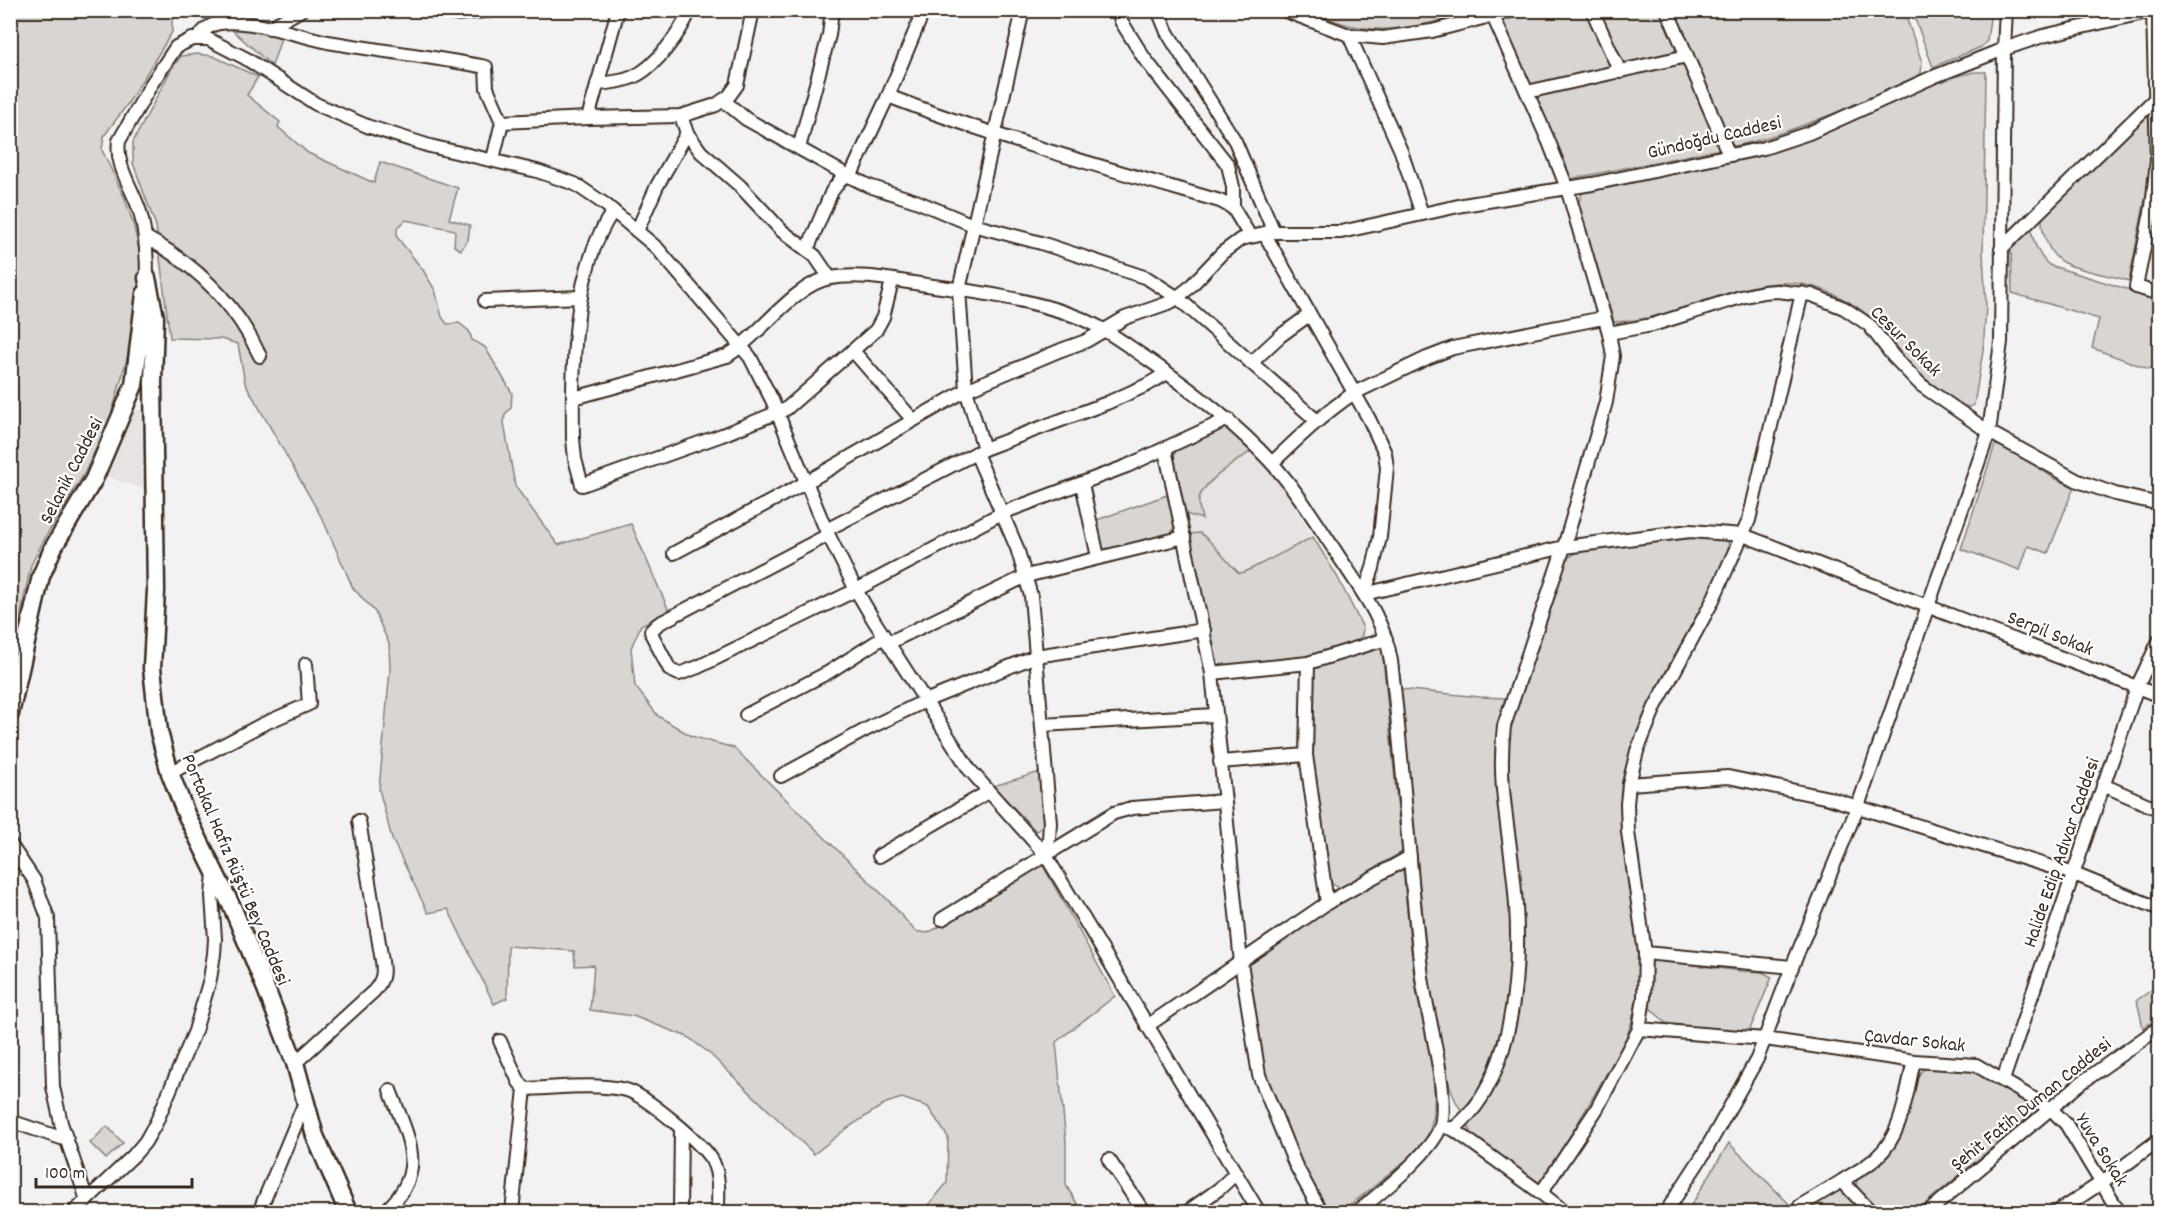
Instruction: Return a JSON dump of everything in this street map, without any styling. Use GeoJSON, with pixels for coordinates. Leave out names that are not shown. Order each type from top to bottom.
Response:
{"type":"FeatureCollection","features":[{"type":"Feature","properties":{"kind":"main road","name":"Selanik Caddesi"},"geometry":{"type":"LineString","coordinates":[[10,714],[41,576],[53,548],[94,479],[134,385],[147,278]]}},
{"type":"Feature","properties":{"kind":"main road","name":"Portakal Hafız Rüştü Bey Caddesi"},"geometry":{"type":"LineString","coordinates":[[147,278],[154,317],[156,590],[152,668],[159,732],[170,773],[194,832],[250,947],[295,1063],[321,1152],[348,1212]]}},
{"type":"Feature","properties":{"kind":"street"},"geometry":{"type":"LineString","coordinates":[[269,28],[301,10]]}},
{"type":"Feature","properties":{"kind":"street"},"geometry":{"type":"LineString","coordinates":[[423,10],[456,14],[493,10]]}},
{"type":"Feature","properties":{"kind":"street"},"geometry":{"type":"LineString","coordinates":[[588,118],[618,10]]}},
{"type":"Feature","properties":{"kind":"street"},"geometry":{"type":"LineString","coordinates":[[597,84],[624,80],[641,72],[675,36],[690,10]]}},
{"type":"Feature","properties":{"kind":"street"},"geometry":{"type":"LineString","coordinates":[[502,122],[681,116],[704,110],[724,101],[733,91],[740,76],[753,10]]}},
{"type":"Feature","properties":{"kind":"street"},"geometry":{"type":"LineString","coordinates":[[807,250],[832,191],[848,176],[888,96],[924,10]]}},
{"type":"Feature","properties":{"kind":"street"},"geometry":{"type":"LineString","coordinates":[[1023,10],[993,133],[959,290],[966,390],[980,451],[1026,576],[1031,596],[1050,823],[1045,855]]}},
{"type":"Feature","properties":{"kind":"street"},"geometry":{"type":"LineString","coordinates":[[1118,10],[1121,21],[1144,58],[1228,165],[1233,187],[1233,208]]}},
{"type":"Feature","properties":{"kind":"street"},"geometry":{"type":"LineString","coordinates":[[1158,10],[1167,32],[1235,141],[1256,186],[1269,232],[1309,315],[1382,446],[1387,468],[1380,537],[1364,594]]}},
{"type":"Feature","properties":{"kind":"street"},"geometry":{"type":"LineString","coordinates":[[1283,10],[1349,35],[1383,38],[1401,36],[1514,10]]}},
{"type":"Feature","properties":{"kind":"street"},"geometry":{"type":"LineString","coordinates":[[1592,10],[1620,72]]}},
{"type":"Feature","properties":{"kind":"street"},"geometry":{"type":"LineString","coordinates":[[1667,10],[1729,155]]}},
{"type":"Feature","properties":{"kind":"street"},"geometry":{"type":"LineString","coordinates":[[1666,1212],[1702,1155],[1757,1059],[1858,806],[1989,432],[2001,342],[2006,10]]}},
{"type":"Feature","properties":{"kind":"street"},"geometry":{"type":"LineString","coordinates":[[799,148],[829,34],[832,11]]}},
{"type":"Feature","properties":{"kind":"street"},"geometry":{"type":"LineString","coordinates":[[2154,11],[2156,172],[2152,207],[2136,287],[2160,294]]}},
{"type":"Feature","properties":{"kind":"street","name":"Gündoğdu Caddesi"},"geometry":{"type":"LineString","coordinates":[[1178,298],[1232,244],[1250,236],[1269,232],[1341,232],[1422,214],[1568,188],[1764,148],[1809,133],[1933,77],[2004,49],[2043,36],[2154,11]]}},
{"type":"Feature","properties":{"kind":"street"},"geometry":{"type":"LineString","coordinates":[[1357,1211],[1419,1156],[1435,1137],[1447,1127],[1462,1122],[1480,1101],[1491,1081],[1504,1044],[1517,960],[1518,924],[1512,861],[1503,807],[1501,753],[1504,726],[1564,547],[1606,402],[1613,356],[1609,333],[1568,188],[1493,16]]}},
{"type":"Feature","properties":{"kind":"street"},"geometry":{"type":"LineString","coordinates":[[198,38],[207,28],[223,22],[269,28],[326,41],[436,57],[486,67],[487,88],[502,122],[494,159]]}},
{"type":"Feature","properties":{"kind":"street"},"geometry":{"type":"LineString","coordinates":[[1349,35],[1401,150],[1422,214]]}},
{"type":"Feature","properties":{"kind":"street"},"geometry":{"type":"LineString","coordinates":[[147,278],[145,237],[140,213],[120,163],[119,141],[169,55],[183,42],[198,38],[219,43],[316,104],[358,123],[430,146],[494,159],[565,180],[585,190],[637,231],[665,256],[707,308],[742,346],[778,413],[805,483],[856,590],[963,760],[988,792],[1045,855],[1258,1212]]}},
{"type":"Feature","properties":{"kind":"street"},"geometry":{"type":"LineString","coordinates":[[1527,92],[1687,56]]}},
{"type":"Feature","properties":{"kind":"street"},"geometry":{"type":"LineString","coordinates":[[888,96],[993,133],[1220,201],[1233,208],[1250,236]]}},
{"type":"Feature","properties":{"kind":"street"},"geometry":{"type":"LineString","coordinates":[[2001,249],[2156,98]]}},
{"type":"Feature","properties":{"kind":"street"},"geometry":{"type":"LineString","coordinates":[[724,101],[746,119],[848,176],[973,225],[1041,243],[1147,278],[1178,298],[1317,421]]}},
{"type":"Feature","properties":{"kind":"street"},"geometry":{"type":"LineString","coordinates":[[681,116],[687,133],[701,152],[740,186],[782,231],[815,256],[830,278]]}},
{"type":"Feature","properties":{"kind":"street"},"geometry":{"type":"LineString","coordinates":[[637,231],[657,186],[687,133]]}},
{"type":"Feature","properties":{"kind":"street"},"geometry":{"type":"LineString","coordinates":[[613,211],[595,243],[581,297],[574,398],[574,450],[582,485],[778,413],[802,397],[876,330],[880,324],[892,281]]}},
{"type":"Feature","properties":{"kind":"street"},"geometry":{"type":"LineString","coordinates":[[145,237],[174,254],[197,272],[237,316],[260,356]]}},
{"type":"Feature","properties":{"kind":"street"},"geometry":{"type":"LineString","coordinates":[[574,398],[720,359],[742,346],[806,289],[830,278],[853,276],[959,290],[1060,311],[1086,320],[1167,373],[1228,419],[1272,463],[1313,519],[1364,594],[1381,623],[1386,639],[1396,702],[1422,978],[1447,1127],[1565,1212]]}},
{"type":"Feature","properties":{"kind":"street","name":"Cesur Sokak"},"geometry":{"type":"LineString","coordinates":[[1609,333],[1672,320],[1752,294],[1777,291],[1812,295],[1844,308],[1869,325],[1893,356],[1921,385],[1989,432],[2078,481],[2115,494],[2160,504]]}},
{"type":"Feature","properties":{"kind":"street"},"geometry":{"type":"LineString","coordinates":[[1541,1193],[1596,1110],[1639,1029],[1644,998],[1645,953],[1628,832],[1629,784],[1637,752],[1655,707],[1711,604],[1749,520],[1802,293]]}},
{"type":"Feature","properties":{"kind":"street"},"geometry":{"type":"LineString","coordinates":[[485,301],[581,297]]}},
{"type":"Feature","properties":{"kind":"street"},"geometry":{"type":"LineString","coordinates":[[674,553],[805,483],[966,390],[1086,341],[1125,318],[1162,306],[1178,298]]}},
{"type":"Feature","properties":{"kind":"street"},"geometry":{"type":"LineString","coordinates":[[1251,363],[1280,336],[1309,315]]}},
{"type":"Feature","properties":{"kind":"street"},"geometry":{"type":"LineString","coordinates":[[1272,463],[1317,421],[1354,393],[1427,358],[1453,348],[1604,318]]}},
{"type":"Feature","properties":{"kind":"street"},"geometry":{"type":"LineString","coordinates":[[854,352],[913,420]]}},
{"type":"Feature","properties":{"kind":"street"},"geometry":{"type":"LineString","coordinates":[[1167,373],[1107,403],[980,451],[658,624],[651,631],[651,635],[666,664],[673,673],[684,673],[856,590],[1002,513],[1082,484],[1228,419]]}},
{"type":"Feature","properties":{"kind":"street"},"geometry":{"type":"LineString","coordinates":[[1165,449],[1212,673],[1241,963],[1259,1075],[1296,1164],[1321,1212]]}},
{"type":"Feature","properties":{"kind":"street"},"geometry":{"type":"LineString","coordinates":[[1082,484],[1098,557]]}},
{"type":"Feature","properties":{"kind":"street","name":"Serpil Sokak"},"geometry":{"type":"LineString","coordinates":[[1364,594],[1564,547],[1690,531],[1743,535],[2160,696]]}},
{"type":"Feature","properties":{"kind":"street"},"geometry":{"type":"LineString","coordinates":[[747,715],[886,640],[1026,576],[1184,537]]}},
{"type":"Feature","properties":{"kind":"street"},"geometry":{"type":"LineString","coordinates":[[781,776],[925,700],[1036,656],[1204,630]]}},
{"type":"Feature","properties":{"kind":"street"},"geometry":{"type":"LineString","coordinates":[[1212,673],[1308,663],[1386,639]]}},
{"type":"Feature","properties":{"kind":"street","name":"Halide Edip Adıvar Caddesi"},"geometry":{"type":"LineString","coordinates":[[2003,1080],[2137,687],[2160,639]]}},
{"type":"Feature","properties":{"kind":"street"},"geometry":{"type":"LineString","coordinates":[[1308,663],[1306,755],[1327,903]]}},
{"type":"Feature","properties":{"kind":"street"},"geometry":{"type":"LineString","coordinates":[[170,773],[261,725],[309,704],[306,664]]}},
{"type":"Feature","properties":{"kind":"street"},"geometry":{"type":"LineString","coordinates":[[1042,725],[1215,715]]}},
{"type":"Feature","properties":{"kind":"street"},"geometry":{"type":"LineString","coordinates":[[1220,762],[1306,755]]}},
{"type":"Feature","properties":{"kind":"street"},"geometry":{"type":"LineString","coordinates":[[1629,784],[1728,777],[1858,806],[2074,874],[2160,909]]}},
{"type":"Feature","properties":{"kind":"street"},"geometry":{"type":"LineString","coordinates":[[2103,784],[2160,810]]}},
{"type":"Feature","properties":{"kind":"street"},"geometry":{"type":"LineString","coordinates":[[879,856],[988,792]]}},
{"type":"Feature","properties":{"kind":"street"},"geometry":{"type":"LineString","coordinates":[[942,919],[1105,817],[1122,810],[1224,801]]}},
{"type":"Feature","properties":{"kind":"street"},"geometry":{"type":"LineString","coordinates":[[295,1063],[382,981],[382,961],[359,821]]}},
{"type":"Feature","properties":{"kind":"street"},"geometry":{"type":"LineString","coordinates":[[10,844],[34,880],[48,918],[54,1096],[87,1200]]}},
{"type":"Feature","properties":{"kind":"street"},"geometry":{"type":"LineString","coordinates":[[1147,1026],[1327,903],[1410,857]]}},
{"type":"Feature","properties":{"kind":"street"},"geometry":{"type":"LineString","coordinates":[[74,1212],[145,1142],[195,1031],[210,979],[214,954],[212,896],[214,869]]}},
{"type":"Feature","properties":{"kind":"street"},"geometry":{"type":"LineString","coordinates":[[1645,953],[1792,967]]}},
{"type":"Feature","properties":{"kind":"street","name":"Şehit Fatih Duman Caddesi"},"geometry":{"type":"LineString","coordinates":[[1928,1212],[2050,1108],[2089,1077],[2160,1027]]}},
{"type":"Feature","properties":{"kind":"street","name":"Çavdar Sokak"},"geometry":{"type":"LineString","coordinates":[[1639,1029],[1765,1039],[1914,1061],[1976,1065],[2050,1108]]}},
{"type":"Feature","properties":{"kind":"street"},"geometry":{"type":"LineString","coordinates":[[500,1041],[519,1082],[525,1089],[512,1212]]}},
{"type":"Feature","properties":{"kind":"street"},"geometry":{"type":"LineString","coordinates":[[1800,1206],[1878,1156],[1891,1142],[1899,1125],[1914,1061]]}},
{"type":"Feature","properties":{"kind":"street"},"geometry":{"type":"LineString","coordinates":[[525,1089],[600,1087],[629,1090],[647,1100],[708,1153],[714,1164],[717,1180],[718,1212]]}},
{"type":"Feature","properties":{"kind":"street"},"geometry":{"type":"LineString","coordinates":[[384,1212],[406,1189],[411,1165],[410,1146],[390,1090]]}},
{"type":"Feature","properties":{"kind":"street"},"geometry":{"type":"LineString","coordinates":[[259,1212],[305,1102]]}},
{"type":"Feature","properties":{"kind":"street","name":"Yuva Sokak"},"geometry":{"type":"LineString","coordinates":[[2050,1108],[2066,1124],[2119,1212]]}},
{"type":"Feature","properties":{"kind":"street"},"geometry":{"type":"LineString","coordinates":[[10,1120],[67,1140]]}},
{"type":"Feature","properties":{"kind":"street"},"geometry":{"type":"LineString","coordinates":[[680,1212],[681,1128]]}},
{"type":"Feature","properties":{"kind":"street"},"geometry":{"type":"LineString","coordinates":[[2057,1212],[2160,1139]]}},
{"type":"Feature","properties":{"kind":"street"},"geometry":{"type":"LineString","coordinates":[[1109,1160],[1144,1212]]}},
{"type":"Feature","properties":{"kind":"street"},"geometry":{"type":"LineString","coordinates":[[1187,1212],[1220,1189],[1235,1174]]}},
{"type":"Feature","properties":{"kind":"street"},"geometry":{"type":"LineString","coordinates":[[1842,1181],[1871,1212]]}},
{"type":"Feature","properties":{"kind":"shaded area"},"geometry":{"type":"Polygon","coordinates":[[[11,11],[179,11],[172,21],[172,32],[129,102],[104,136],[102,150],[125,199],[140,254],[136,326],[110,420],[83,476],[31,565],[11,662],[11,11]]]}},
{"type":"Feature","properties":{"kind":"shaded area"},"geometry":{"type":"Polygon","coordinates":[[[1309,11],[1482,11],[1418,26],[1369,29],[1347,25],[1309,11]]]}},
{"type":"Feature","properties":{"kind":"shaded area"},"geometry":{"type":"Polygon","coordinates":[[[1529,11],[1587,11],[1611,67],[1534,86],[1529,85],[1502,26],[1502,17],[1529,11]]]}},
{"type":"Feature","properties":{"kind":"shaded area"},"geometry":{"type":"Polygon","coordinates":[[[1598,11],[1661,11],[1675,43],[1675,53],[1621,63],[1598,11]]]}},
{"type":"Feature","properties":{"kind":"shaded area"},"geometry":{"type":"Polygon","coordinates":[[[1671,11],[1904,11],[1922,62],[1921,74],[1804,125],[1731,147],[1671,11]]]}},
{"type":"Feature","properties":{"kind":"shaded area"},"geometry":{"type":"Polygon","coordinates":[[[1912,11],[1991,11],[1987,41],[1981,47],[1933,67],[1912,11]]]}},
{"type":"Feature","properties":{"kind":"shaded area"},"geometry":{"type":"Polygon","coordinates":[[[229,27],[282,35],[272,66],[229,27]]]}},
{"type":"Feature","properties":{"kind":"shaded area"},"geometry":{"type":"Polygon","coordinates":[[[197,54],[213,56],[258,77],[247,95],[280,122],[278,127],[308,153],[374,183],[380,162],[458,188],[449,219],[470,225],[468,240],[461,250],[454,246],[455,230],[406,220],[397,228],[397,237],[423,270],[435,290],[442,317],[447,324],[459,323],[469,331],[472,340],[485,347],[512,393],[511,408],[505,414],[504,423],[515,486],[558,545],[631,524],[669,611],[641,625],[631,648],[635,686],[658,716],[691,736],[734,748],[891,903],[915,931],[927,933],[943,925],[1041,862],[1115,996],[1056,1042],[1066,1142],[1066,1185],[1082,1212],[917,1212],[927,1207],[947,1183],[948,1137],[928,1107],[902,1098],[886,1103],[846,1129],[814,1154],[709,1053],[688,1037],[633,1016],[590,1010],[594,965],[575,966],[574,951],[508,946],[507,998],[494,1004],[448,909],[428,913],[392,839],[379,789],[390,670],[389,644],[375,612],[353,588],[323,520],[245,383],[238,344],[221,339],[170,338],[156,226],[133,163],[133,142],[172,68],[181,56],[197,54]]]}},
{"type":"Feature","properties":{"kind":"shaded area"},"geometry":{"type":"Polygon","coordinates":[[[1682,63],[1686,66],[1721,149],[1570,179],[1535,94],[1682,63]]]}},
{"type":"Feature","properties":{"kind":"shaded area"},"geometry":{"type":"Polygon","coordinates":[[[1974,72],[1986,72],[1983,253],[1986,307],[1983,351],[1974,405],[1964,406],[1922,376],[1869,316],[1834,294],[1802,284],[1772,283],[1743,289],[1650,317],[1614,322],[1580,210],[1579,201],[1582,193],[1755,157],[1821,135],[1932,83],[1974,72]]]}},
{"type":"Feature","properties":{"kind":"shaded area"},"geometry":{"type":"Polygon","coordinates":[[[2147,114],[2151,117],[2150,174],[2129,281],[2064,263],[2054,255],[2047,243],[2042,217],[2147,114]]]}},
{"type":"Feature","properties":{"kind":"shaded area"},"geometry":{"type":"Polygon","coordinates":[[[2027,229],[2031,229],[2037,248],[2049,265],[2159,299],[2160,360],[2158,364],[2149,369],[2092,348],[2099,319],[2012,293],[2011,245],[2027,229]]]}},
{"type":"Feature","properties":{"kind":"shaded area"},"geometry":{"type":"Polygon","coordinates":[[[147,410],[149,491],[105,476],[127,411],[147,410]]]}},
{"type":"Feature","properties":{"kind":"shaded area"},"geometry":{"type":"Polygon","coordinates":[[[1225,424],[1287,494],[1337,576],[1363,628],[1362,636],[1217,665],[1173,460],[1176,450],[1225,424]]]}},
{"type":"Feature","properties":{"kind":"shaded area"},"geometry":{"type":"Polygon","coordinates":[[[1225,424],[1251,451],[1220,473],[1201,493],[1199,507],[1202,519],[1185,514],[1173,460],[1176,450],[1225,424]]]}},
{"type":"Feature","properties":{"kind":"shaded area"},"geometry":{"type":"Polygon","coordinates":[[[1995,445],[2009,448],[2054,478],[2074,487],[2048,553],[2028,546],[2020,570],[1961,549],[1995,445]]]}},
{"type":"Feature","properties":{"kind":"shaded area"},"geometry":{"type":"Polygon","coordinates":[[[1167,495],[1175,525],[1171,535],[1105,552],[1101,551],[1094,521],[1167,495]]]}},
{"type":"Feature","properties":{"kind":"shaded area"},"geometry":{"type":"Polygon","coordinates":[[[1200,533],[1239,573],[1313,537],[1337,576],[1363,628],[1362,636],[1349,645],[1315,657],[1276,662],[1217,665],[1189,534],[1200,533]]]}},
{"type":"Feature","properties":{"kind":"shaded area"},"geometry":{"type":"Polygon","coordinates":[[[1695,538],[1727,540],[1730,549],[1711,590],[1648,706],[1630,755],[1621,802],[1623,846],[1637,934],[1639,966],[1633,1017],[1625,1041],[1590,1103],[1543,1182],[1536,1183],[1473,1136],[1467,1123],[1508,1052],[1516,1023],[1523,938],[1517,851],[1506,783],[1508,728],[1542,636],[1567,558],[1583,549],[1695,538]]]}},
{"type":"Feature","properties":{"kind":"shaded area"},"geometry":{"type":"Polygon","coordinates":[[[1382,647],[1402,852],[1340,888],[1328,882],[1310,754],[1313,667],[1382,647]]]}},
{"type":"Feature","properties":{"kind":"shaded area"},"geometry":{"type":"Polygon","coordinates":[[[1400,689],[1505,698],[1496,742],[1496,764],[1510,896],[1509,983],[1502,1026],[1490,1065],[1479,1089],[1461,1110],[1445,1069],[1430,988],[1400,689]]]}},
{"type":"Feature","properties":{"kind":"shaded area"},"geometry":{"type":"Polygon","coordinates":[[[1040,772],[1043,824],[1036,831],[993,786],[1040,772]]]}},
{"type":"Feature","properties":{"kind":"shaded area"},"geometry":{"type":"Polygon","coordinates":[[[1403,869],[1415,983],[1434,1082],[1432,1120],[1423,1142],[1404,1162],[1354,1202],[1341,1209],[1327,1212],[1305,1176],[1262,1073],[1244,965],[1339,903],[1403,869]]]}},
{"type":"Feature","properties":{"kind":"shaded area"},"geometry":{"type":"Polygon","coordinates":[[[1651,961],[1762,972],[1772,977],[1748,1034],[1666,1023],[1650,1008],[1648,1001],[1652,980],[1651,961]]]}},
{"type":"Feature","properties":{"kind":"shaded area"},"geometry":{"type":"Polygon","coordinates":[[[2159,985],[2159,1018],[2143,1028],[2137,1000],[2159,985]]]}},
{"type":"Feature","properties":{"kind":"shaded area"},"geometry":{"type":"Polygon","coordinates":[[[1925,1068],[1976,1070],[2035,1109],[2035,1112],[1915,1212],[1876,1212],[1856,1187],[1857,1180],[1901,1132],[1918,1078],[1925,1068]]]}},
{"type":"Feature","properties":{"kind":"shaded area"},"geometry":{"type":"Polygon","coordinates":[[[107,1126],[123,1143],[106,1159],[90,1143],[107,1126]]]}},
{"type":"Feature","properties":{"kind":"shaded area"},"geometry":{"type":"Polygon","coordinates":[[[1729,1143],[1797,1212],[1687,1212],[1729,1143]]]}},
{"type":"Feature","properties":{"kind":"shaded area"},"geometry":{"type":"Polygon","coordinates":[[[1841,1189],[1865,1212],[1802,1212],[1841,1189]]]}}]}
